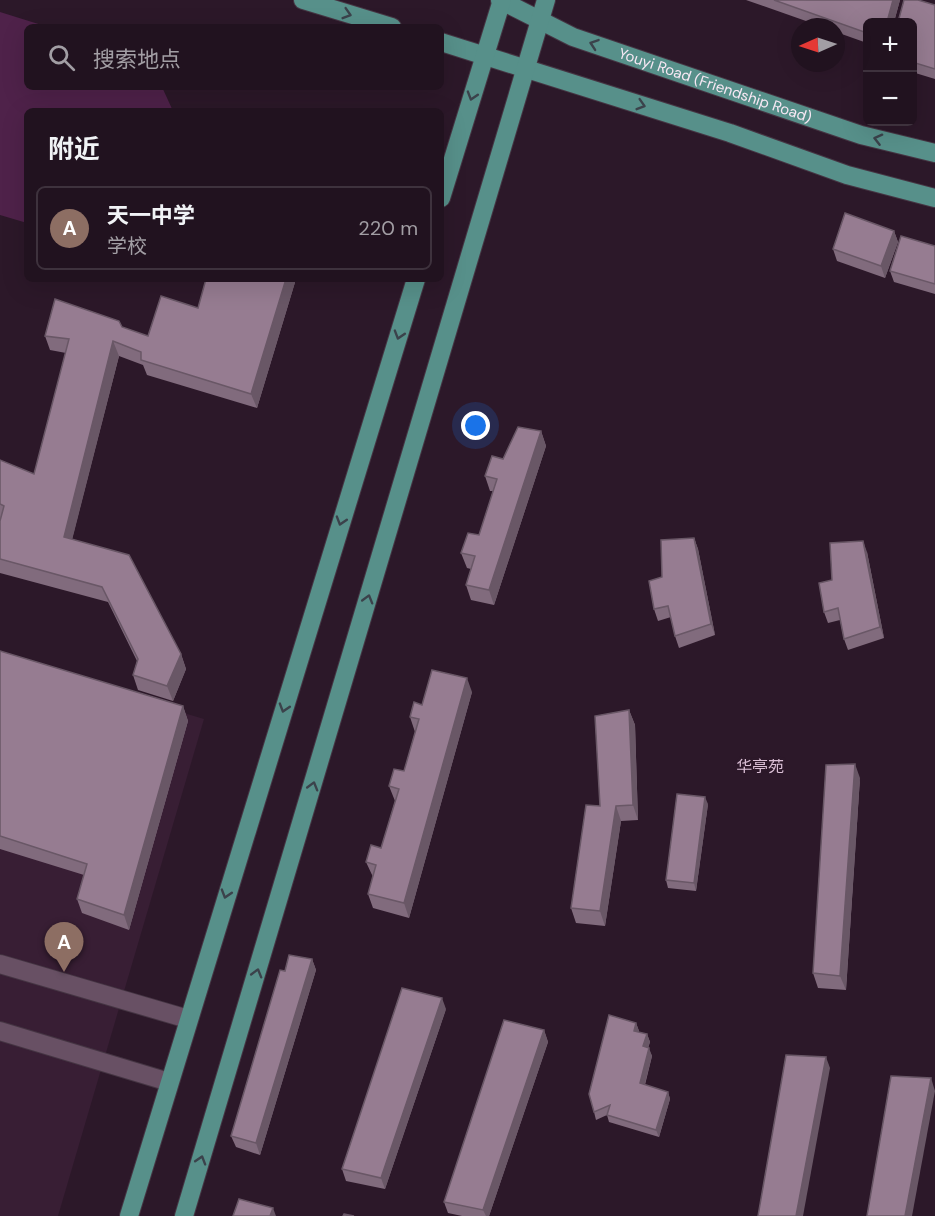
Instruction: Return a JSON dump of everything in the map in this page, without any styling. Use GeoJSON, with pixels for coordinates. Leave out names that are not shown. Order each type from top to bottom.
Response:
{"type":"FeatureCollection","features":[{"type":"Feature","properties":{"kind":"main road"},"geometry":{"type":"LineString","coordinates":[[303,0],[382,24]]}},
{"type":"Feature","properties":{"kind":"main road"},"geometry":{"type":"LineString","coordinates":[[444,188],[501,0]]}},
{"type":"Feature","properties":{"kind":"main road","name":"Youyi Road (Friendship Road)"},"geometry":{"type":"LineString","coordinates":[[501,0],[573,37],[861,135],[935,153]]}},
{"type":"Feature","properties":{"kind":"main road"},"geometry":{"type":"LineString","coordinates":[[184,1216],[546,0]]}},
{"type":"Feature","properties":{"kind":"main road"},"geometry":{"type":"LineString","coordinates":[[444,43],[730,133],[847,175],[935,198]]}},
{"type":"Feature","properties":{"kind":"main road"},"geometry":{"type":"LineString","coordinates":[[129,1216],[415,282]]}},
{"type":"Feature","properties":{"kind":"lane"},"geometry":{"type":"LineString","coordinates":[[0,964],[188,1019]]}},
{"type":"Feature","properties":{"kind":"lane"},"geometry":{"type":"LineString","coordinates":[[0,1031],[169,1082]]}},
{"type":"Feature","properties":{"kind":"shaded area"},"geometry":{"type":"Polygon","coordinates":[[[0,12],[38,24],[24,24],[24,90],[163,90],[172,108],[24,108],[24,222],[0,215],[0,12]]]}},
{"type":"Feature","properties":{"kind":"shaded area"},"geometry":{"type":"Polygon","coordinates":[[[0,658],[204,719],[58,1216],[0,1216],[0,658]]]}},
{"type":"Feature","properties":{"kind":"building"},"geometry":{"type":"Polygon","coordinates":[[[774,0],[893,0],[888,18],[863,18],[863,32],[845,25],[845,18],[825,18],[774,0]]]}},
{"type":"Feature","properties":{"kind":"building"},"geometry":{"type":"Polygon","coordinates":[[[904,0],[918,0],[935,5],[935,69],[917,64],[917,18],[899,18],[904,0]]]}},
{"type":"Feature","properties":{"kind":"building"},"geometry":{"type":"Polygon","coordinates":[[[845,213],[894,231],[881,266],[833,249],[845,213]]]}},
{"type":"Feature","properties":{"kind":"building"},"geometry":{"type":"Polygon","coordinates":[[[901,236],[935,246],[935,284],[890,271],[901,236]]]}},
{"type":"Feature","properties":{"kind":"building"},"geometry":{"type":"Polygon","coordinates":[[[205,282],[285,282],[251,394],[141,360],[141,352],[113,341],[64,537],[129,555],[181,654],[167,686],[133,675],[138,659],[102,587],[0,559],[0,521],[4,506],[0,504],[0,460],[34,474],[69,339],[45,336],[55,299],[119,321],[122,327],[148,336],[161,296],[198,308],[205,282]]]}},
{"type":"Feature","properties":{"kind":"building"},"geometry":{"type":"Polygon","coordinates":[[[518,427],[541,431],[489,590],[466,585],[475,556],[461,553],[468,533],[479,535],[497,479],[485,476],[492,456],[503,459],[518,427]]]}},
{"type":"Feature","properties":{"kind":"building"},"geometry":{"type":"Polygon","coordinates":[[[694,538],[711,624],[675,636],[668,606],[654,609],[649,581],[662,577],[661,540],[694,538]]]}},
{"type":"Feature","properties":{"kind":"building"},"geometry":{"type":"Polygon","coordinates":[[[863,541],[880,627],[844,639],[838,608],[824,612],[819,583],[832,580],[830,543],[863,541]]]}},
{"type":"Feature","properties":{"kind":"building"},"geometry":{"type":"Polygon","coordinates":[[[0,651],[183,706],[124,915],[77,899],[87,864],[0,836],[0,651]]]}},
{"type":"Feature","properties":{"kind":"building"},"geometry":{"type":"Polygon","coordinates":[[[432,670],[467,678],[404,903],[368,894],[376,865],[366,862],[371,845],[381,848],[399,789],[389,786],[394,769],[404,771],[419,719],[410,717],[414,702],[422,705],[432,670]]]}},
{"type":"Feature","properties":{"kind":"building"},"geometry":{"type":"Polygon","coordinates":[[[629,710],[633,805],[616,806],[600,911],[571,908],[586,805],[600,806],[595,716],[629,710]]]}},
{"type":"Feature","properties":{"kind":"building"},"geometry":{"type":"Polygon","coordinates":[[[855,764],[840,976],[813,973],[826,765],[855,764]]]}},
{"type":"Feature","properties":{"kind":"building"},"geometry":{"type":"Polygon","coordinates":[[[677,794],[705,797],[694,883],[666,880],[677,794]]]}},
{"type":"Feature","properties":{"kind":"building"},"geometry":{"type":"Polygon","coordinates":[[[289,955],[312,959],[256,1143],[231,1136],[280,970],[285,971],[289,955]]]}},
{"type":"Feature","properties":{"kind":"building"},"geometry":{"type":"Polygon","coordinates":[[[402,988],[442,998],[381,1178],[342,1169],[402,988]]]}},
{"type":"Feature","properties":{"kind":"building"},"geometry":{"type":"Polygon","coordinates":[[[609,1015],[636,1023],[634,1031],[647,1034],[643,1046],[649,1048],[640,1083],[668,1092],[656,1130],[607,1115],[610,1105],[594,1112],[589,1094],[609,1015]]]}},
{"type":"Feature","properties":{"kind":"building"},"geometry":{"type":"Polygon","coordinates":[[[504,1020],[544,1030],[483,1210],[444,1202],[504,1020]]]}},
{"type":"Feature","properties":{"kind":"building"},"geometry":{"type":"Polygon","coordinates":[[[786,1055],[826,1057],[796,1216],[758,1216],[786,1055]]]}},
{"type":"Feature","properties":{"kind":"building"},"geometry":{"type":"Polygon","coordinates":[[[891,1076],[931,1078],[905,1216],[867,1216],[891,1076]]]}},
{"type":"Feature","properties":{"kind":"building"},"geometry":{"type":"Polygon","coordinates":[[[239,1199],[273,1208],[270,1216],[233,1216],[239,1199]]]}},
{"type":"Feature","properties":{"kind":"place","name":"天一中学"},"geometry":{"type":"Point","coordinates":[64,972]}},
{"type":"Feature","properties":{"kind":"district","name":"华亭苑"},"geometry":{"type":"Point","coordinates":[760,766]}}]}
